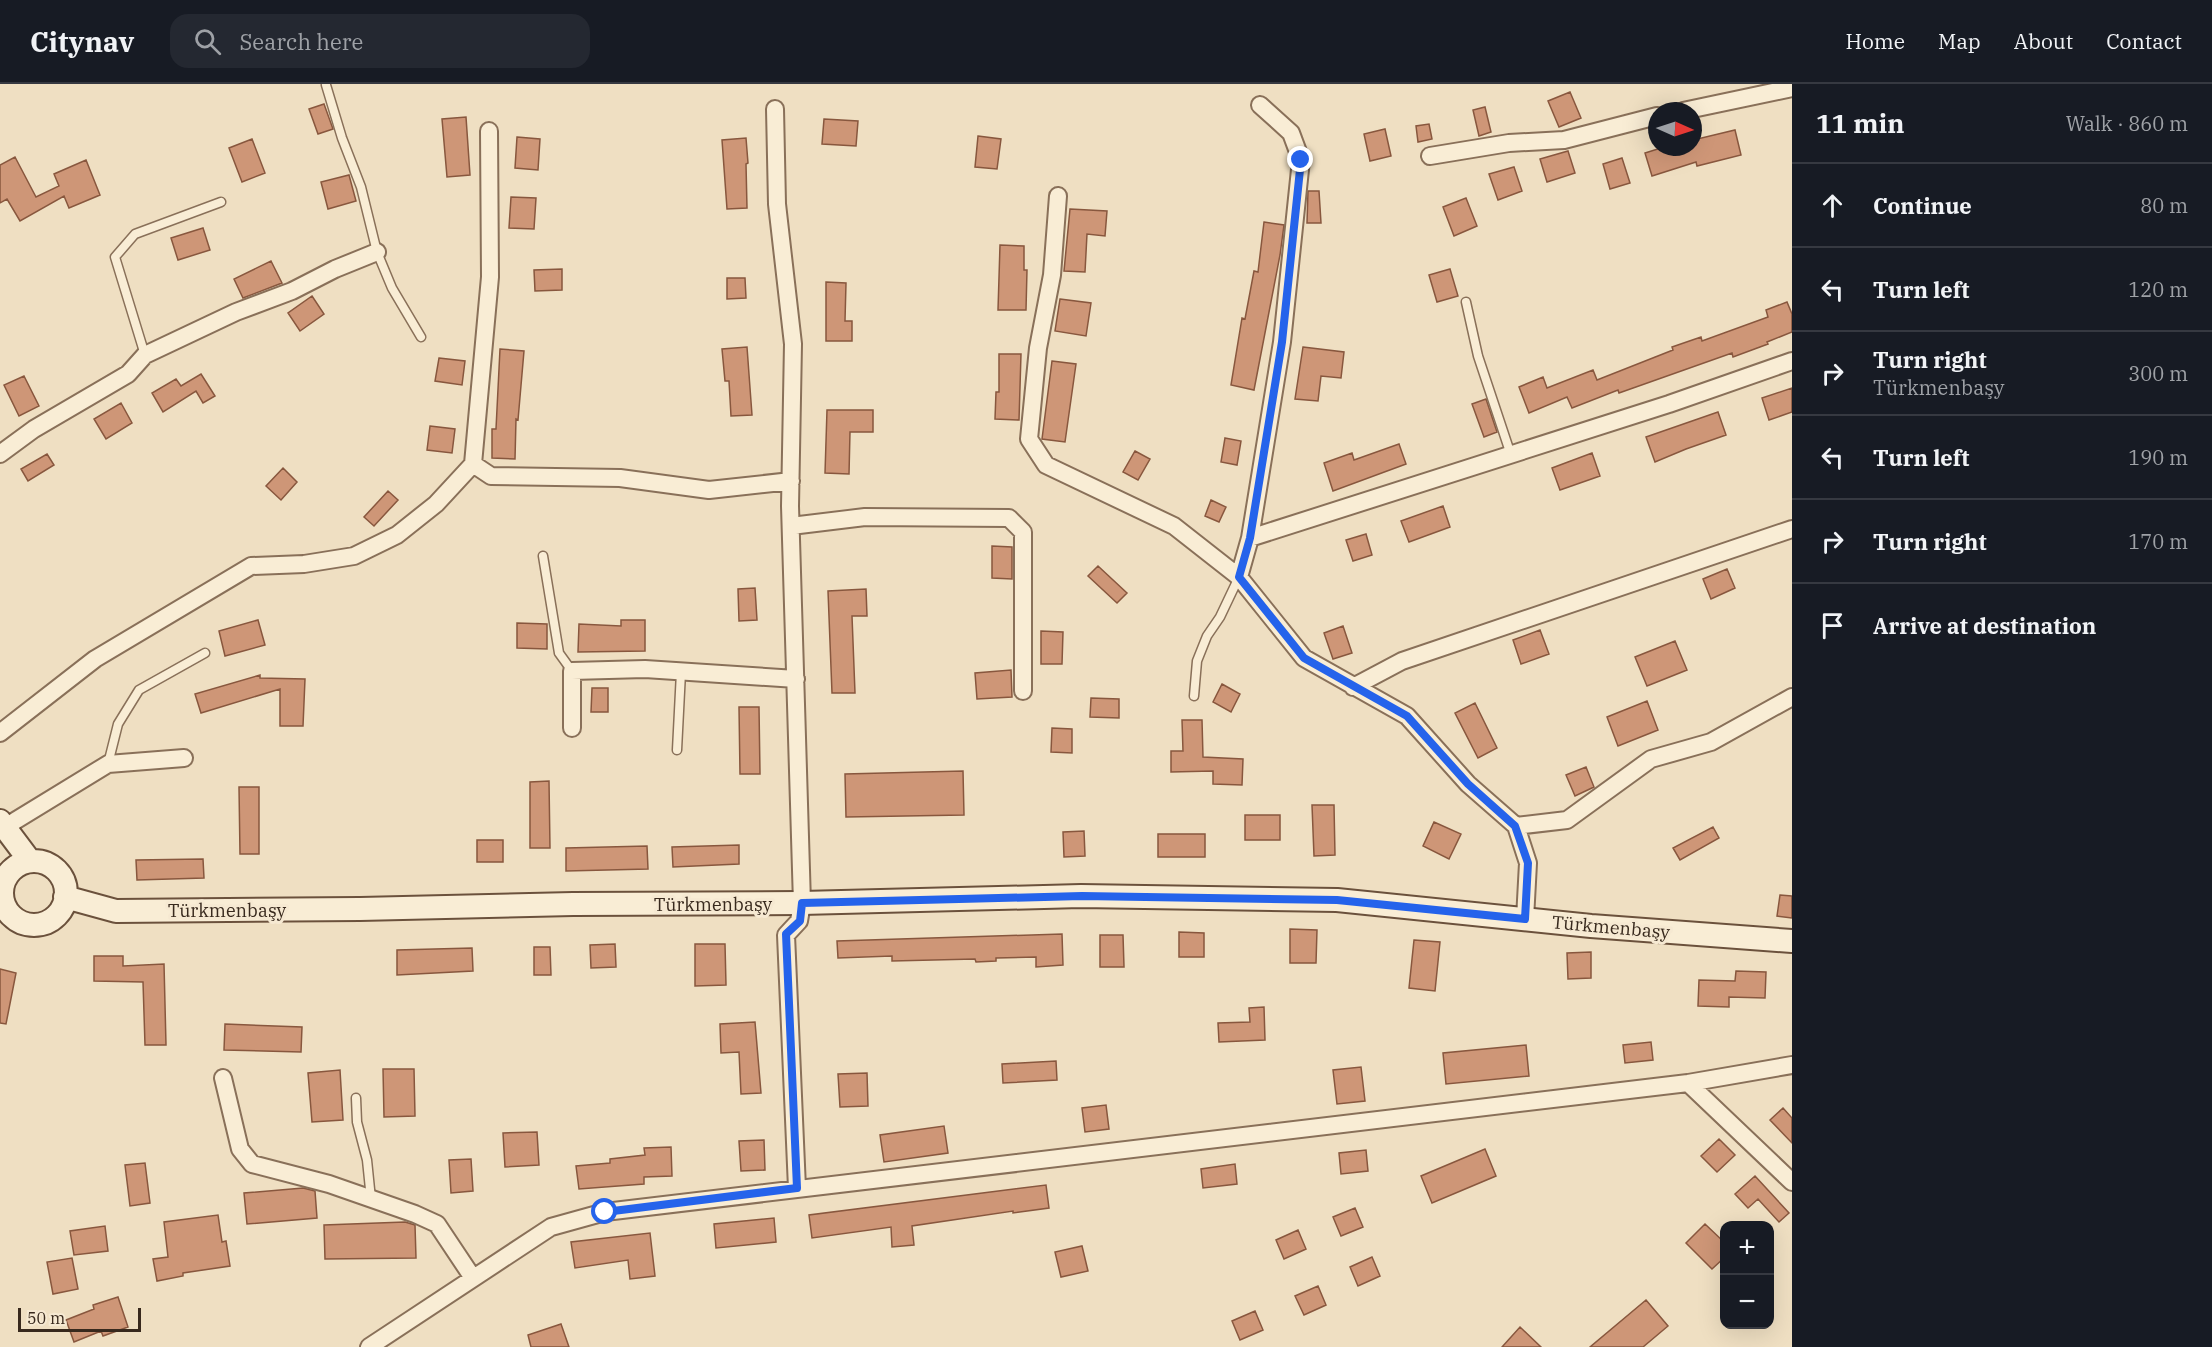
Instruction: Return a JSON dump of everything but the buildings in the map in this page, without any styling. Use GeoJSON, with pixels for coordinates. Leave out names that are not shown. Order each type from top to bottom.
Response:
{"type":"FeatureCollection","features":[{"type":"Feature","properties":{"kind":"street"},"geometry":{"type":"LineString","coordinates":[[1702,107],[1792,88]]}},
{"type":"Feature","properties":{"kind":"street"},"geometry":{"type":"LineString","coordinates":[[1239,577],[1250,538],[1282,342],[1301,160],[1291,133],[1260,105]]}},
{"type":"Feature","properties":{"kind":"street"},"geometry":{"type":"LineString","coordinates":[[775,109],[777,204],[793,344],[791,526],[802,903],[800,921],[786,934],[797,1188]]}},
{"type":"Feature","properties":{"kind":"street"},"geometry":{"type":"LineString","coordinates":[[1430,156],[1509,143],[1564,140],[1648,118]]}},
{"type":"Feature","properties":{"kind":"street"},"geometry":{"type":"LineString","coordinates":[[0,733],[95,659],[250,566],[304,564],[354,556],[397,536],[436,504],[473,464],[490,277],[489,131]]}},
{"type":"Feature","properties":{"kind":"street"},"geometry":{"type":"LineString","coordinates":[[1058,196],[1052,275],[1038,348],[1029,439],[1046,465],[1174,526],[1239,577],[1304,658],[1407,716],[1468,784],[1515,826],[1528,863],[1525,919]]}},
{"type":"Feature","properties":{"kind":"street"},"geometry":{"type":"LineString","coordinates":[[0,454],[34,429],[128,374],[145,355],[236,312],[292,291],[335,269],[376,252]]}},
{"type":"Feature","properties":{"kind":"street"},"geometry":{"type":"LineString","coordinates":[[1250,538],[1669,404],[1792,361]]}},
{"type":"Feature","properties":{"kind":"street"},"geometry":{"type":"LineString","coordinates":[[473,464],[491,476],[620,478],[709,490],[791,482]]}},
{"type":"Feature","properties":{"kind":"street"},"geometry":{"type":"LineString","coordinates":[[791,526],[865,517],[1009,518],[1023,532],[1023,691]]}},
{"type":"Feature","properties":{"kind":"street"},"geometry":{"type":"LineString","coordinates":[[1353,687],[1402,661],[1792,529]]}},
{"type":"Feature","properties":{"kind":"street"},"geometry":{"type":"LineString","coordinates":[[572,728],[572,671],[645,669],[796,678]]}},
{"type":"Feature","properties":{"kind":"street"},"geometry":{"type":"LineString","coordinates":[[1515,826],[1567,820],[1651,759],[1711,742],[1792,697]]}},
{"type":"Feature","properties":{"kind":"street"},"geometry":{"type":"LineString","coordinates":[[30,861],[2,824],[108,764],[184,758]]}},
{"type":"Feature","properties":{"kind":"street"},"geometry":{"type":"LineString","coordinates":[[30,861],[43,862],[55,869],[64,881],[65,897],[60,911],[50,920],[40,924],[26,924],[14,918],[3,908],[2,886],[6,876],[17,866],[30,861]]}},
{"type":"Feature","properties":{"kind":"street","name":"Türkmenbaşy"},"geometry":{"type":"LineString","coordinates":[[65,897],[116,910],[802,903],[1082,896],[1337,900],[1591,926],[1792,941]]}},
{"type":"Feature","properties":{"kind":"street"},"geometry":{"type":"LineString","coordinates":[[369,1347],[551,1227],[605,1212],[1688,1083],[1792,1065]]}},
{"type":"Feature","properties":{"kind":"street"},"geometry":{"type":"LineString","coordinates":[[223,1078],[240,1149],[252,1164],[329,1184],[437,1224],[473,1278]]}},
{"type":"Feature","properties":{"kind":"street"},"geometry":{"type":"LineString","coordinates":[[1688,1083],[1792,1182]]}},
{"type":"Feature","properties":{"kind":"lane"},"geometry":{"type":"LineString","coordinates":[[326,86],[342,138],[361,187],[376,252],[392,288],[421,337]]}},
{"type":"Feature","properties":{"kind":"lane"},"geometry":{"type":"LineString","coordinates":[[145,355],[115,257],[135,234],[221,202]]}},
{"type":"Feature","properties":{"kind":"lane"},"geometry":{"type":"LineString","coordinates":[[1466,303],[1478,356],[1511,455]]}},
{"type":"Feature","properties":{"kind":"lane"},"geometry":{"type":"LineString","coordinates":[[543,556],[559,653],[572,671]]}},
{"type":"Feature","properties":{"kind":"lane"},"geometry":{"type":"LineString","coordinates":[[1194,696],[1197,661],[1207,636],[1220,617],[1239,577]]}},
{"type":"Feature","properties":{"kind":"lane"},"geometry":{"type":"LineString","coordinates":[[108,764],[118,724],[139,690],[205,653]]}},
{"type":"Feature","properties":{"kind":"lane"},"geometry":{"type":"LineString","coordinates":[[677,750],[681,672]]}},
{"type":"Feature","properties":{"kind":"lane"},"geometry":{"type":"LineString","coordinates":[[356,1098],[357,1122],[368,1160],[371,1199]]}},
{"type":"Feature","properties":{"kind":"route"},"geometry":{"type":"LineString","coordinates":[[605,1212],[797,1188],[786,934],[800,921],[802,903],[1082,896],[1337,900],[1525,919],[1528,863],[1515,826],[1468,784],[1407,716],[1304,658],[1239,577],[1250,538],[1282,342],[1301,160]]}}]}
